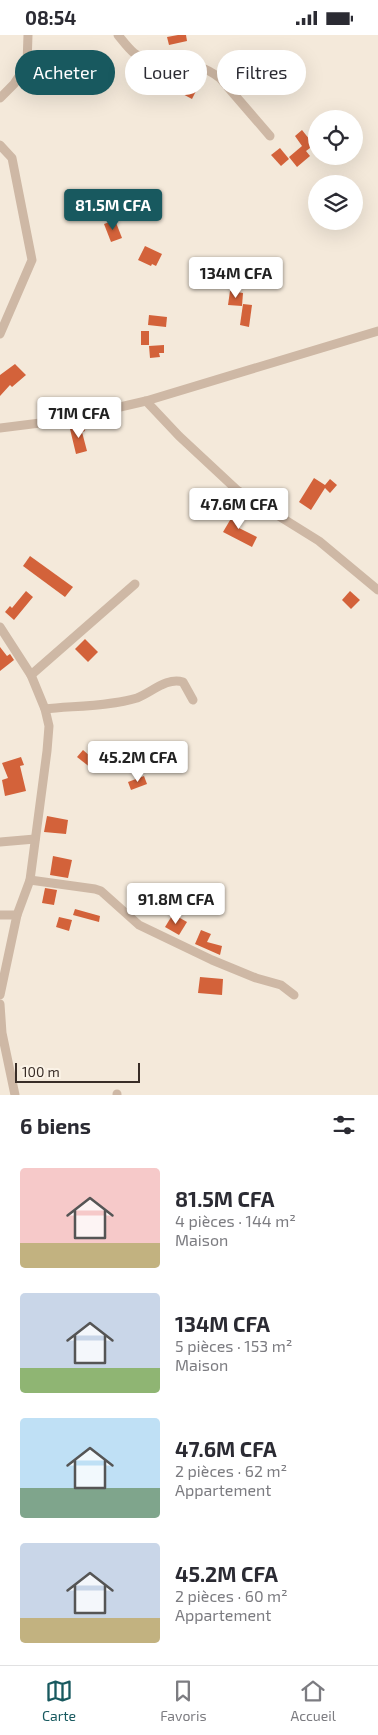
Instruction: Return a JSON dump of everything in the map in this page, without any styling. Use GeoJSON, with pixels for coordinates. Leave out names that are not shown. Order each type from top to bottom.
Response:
{"type":"FeatureCollection","features":[{"type":"Feature","properties":{"kind":"street"},"geometry":{"type":"LineString","coordinates":[[0,98],[14,84],[27,64],[28,35]]}},
{"type":"Feature","properties":{"kind":"street"},"geometry":{"type":"LineString","coordinates":[[118,35],[134,53],[144,58],[200,67],[210,71],[220,78],[270,137]]}},
{"type":"Feature","properties":{"kind":"street"},"geometry":{"type":"LineString","coordinates":[[0,145],[12,159],[32,260],[0,335]]}},
{"type":"Feature","properties":{"kind":"street"},"geometry":{"type":"LineString","coordinates":[[0,428],[64,420],[146,401],[378,331]]}},
{"type":"Feature","properties":{"kind":"street"},"geometry":{"type":"LineString","coordinates":[[146,401],[186,443],[237,491],[318,541],[378,591]]}},
{"type":"Feature","properties":{"kind":"street"},"geometry":{"type":"LineString","coordinates":[[31,675],[136,585]]}},
{"type":"Feature","properties":{"kind":"street"},"geometry":{"type":"LineString","coordinates":[[0,627],[31,675],[45,709],[49,726],[30,880],[18,915],[0,995]]}},
{"type":"Feature","properties":{"kind":"street"},"geometry":{"type":"LineString","coordinates":[[45,709],[119,703],[176,679],[183,682],[193,700]]}},
{"type":"Feature","properties":{"kind":"street"},"geometry":{"type":"LineString","coordinates":[[0,842],[35,839]]}},
{"type":"Feature","properties":{"kind":"street"},"geometry":{"type":"LineString","coordinates":[[30,880],[101,891],[139,925],[212,960],[256,978],[281,985],[294,995]]}},
{"type":"Feature","properties":{"kind":"street"},"geometry":{"type":"LineString","coordinates":[[0,915],[18,915]]}},
{"type":"Feature","properties":{"kind":"street"},"geometry":{"type":"LineString","coordinates":[[0,1004],[2,1033],[15,1095]]}},
{"type":"Feature","properties":{"kind":"building"},"geometry":{"type":"Polygon","coordinates":[[[186,35],[187,41],[169,45],[167,37],[186,35]]]}},
{"type":"Feature","properties":{"kind":"building"},"geometry":{"type":"Polygon","coordinates":[[[184,95],[194,95],[192,99],[184,95]]]}},
{"type":"Feature","properties":{"kind":"building"},"geometry":{"type":"Polygon","coordinates":[[[302,130],[308,138],[308,150],[306,151],[308,158],[297,167],[289,157],[302,146],[295,136],[302,130]]]}},
{"type":"Feature","properties":{"kind":"building"},"geometry":{"type":"Polygon","coordinates":[[[280,148],[289,159],[281,166],[271,155],[280,148]]]}},
{"type":"Feature","properties":{"kind":"building"},"geometry":{"type":"Polygon","coordinates":[[[115,220],[122,238],[111,242],[104,224],[115,220]]]}},
{"type":"Feature","properties":{"kind":"building"},"geometry":{"type":"Polygon","coordinates":[[[145,246],[162,254],[156,266],[152,264],[151,266],[138,260],[145,246]]]}},
{"type":"Feature","properties":{"kind":"building"},"geometry":{"type":"Polygon","coordinates":[[[230,291],[243,293],[242,306],[228,305],[230,291]]]}},
{"type":"Feature","properties":{"kind":"building"},"geometry":{"type":"Polygon","coordinates":[[[243,304],[252,305],[249,327],[240,325],[243,304]]]}},
{"type":"Feature","properties":{"kind":"building"},"geometry":{"type":"Polygon","coordinates":[[[149,315],[167,317],[166,327],[148,325],[149,315]]]}},
{"type":"Feature","properties":{"kind":"building"},"geometry":{"type":"Polygon","coordinates":[[[141,331],[149,331],[149,345],[141,345],[141,331]]]}},
{"type":"Feature","properties":{"kind":"building"},"geometry":{"type":"Polygon","coordinates":[[[164,345],[164,353],[159,353],[160,357],[150,358],[149,346],[164,345]]]}},
{"type":"Feature","properties":{"kind":"building"},"geometry":{"type":"Polygon","coordinates":[[[15,364],[26,375],[12,387],[10,385],[0,396],[0,375],[15,364]]]}},
{"type":"Feature","properties":{"kind":"building"},"geometry":{"type":"Polygon","coordinates":[[[83,425],[85,431],[82,432],[87,451],[76,454],[70,429],[83,425]]]}},
{"type":"Feature","properties":{"kind":"building"},"geometry":{"type":"Polygon","coordinates":[[[314,478],[325,485],[330,479],[337,485],[330,493],[325,488],[311,510],[299,502],[314,478]]]}},
{"type":"Feature","properties":{"kind":"building"},"geometry":{"type":"Polygon","coordinates":[[[236,510],[243,514],[237,527],[257,537],[252,547],[223,532],[236,510]]]}},
{"type":"Feature","properties":{"kind":"building"},"geometry":{"type":"Polygon","coordinates":[[[30,556],[73,587],[65,597],[23,566],[30,556]]]}},
{"type":"Feature","properties":{"kind":"building"},"geometry":{"type":"Polygon","coordinates":[[[26,591],[33,597],[14,620],[5,612],[10,606],[12,608],[26,591]]]}},
{"type":"Feature","properties":{"kind":"building"},"geometry":{"type":"Polygon","coordinates":[[[350,591],[360,600],[351,609],[342,600],[350,591]]]}},
{"type":"Feature","properties":{"kind":"building"},"geometry":{"type":"Polygon","coordinates":[[[85,639],[98,652],[88,662],[75,649],[85,639]]]}},
{"type":"Feature","properties":{"kind":"building"},"geometry":{"type":"Polygon","coordinates":[[[0,647],[7,656],[10,654],[14,660],[0,671],[0,647]]]}},
{"type":"Feature","properties":{"kind":"building"},"geometry":{"type":"Polygon","coordinates":[[[83,750],[97,762],[91,768],[77,757],[83,750]]]}},
{"type":"Feature","properties":{"kind":"building"},"geometry":{"type":"Polygon","coordinates":[[[21,757],[24,765],[20,766],[26,791],[5,796],[2,780],[8,778],[2,763],[21,757]]]}},
{"type":"Feature","properties":{"kind":"building"},"geometry":{"type":"Polygon","coordinates":[[[144,776],[147,784],[131,790],[128,782],[144,776]]]}},
{"type":"Feature","properties":{"kind":"building"},"geometry":{"type":"Polygon","coordinates":[[[47,816],[68,820],[66,834],[44,832],[47,816]]]}},
{"type":"Feature","properties":{"kind":"building"},"geometry":{"type":"Polygon","coordinates":[[[53,856],[72,860],[68,878],[50,875],[53,856]]]}},
{"type":"Feature","properties":{"kind":"building"},"geometry":{"type":"Polygon","coordinates":[[[45,888],[57,890],[54,905],[42,903],[45,888]]]}},
{"type":"Feature","properties":{"kind":"building"},"geometry":{"type":"Polygon","coordinates":[[[75,909],[100,916],[99,922],[73,915],[75,909]]]}},
{"type":"Feature","properties":{"kind":"building"},"geometry":{"type":"Polygon","coordinates":[[[173,914],[187,922],[179,935],[165,927],[173,914]]]}},
{"type":"Feature","properties":{"kind":"building"},"geometry":{"type":"Polygon","coordinates":[[[59,917],[72,920],[69,931],[56,927],[59,917]]]}},
{"type":"Feature","properties":{"kind":"building"},"geometry":{"type":"Polygon","coordinates":[[[201,930],[211,934],[207,942],[222,946],[220,955],[195,944],[201,930]]]}},
{"type":"Feature","properties":{"kind":"building"},"geometry":{"type":"Polygon","coordinates":[[[200,977],[223,979],[222,995],[198,993],[200,977]]]}}]}
